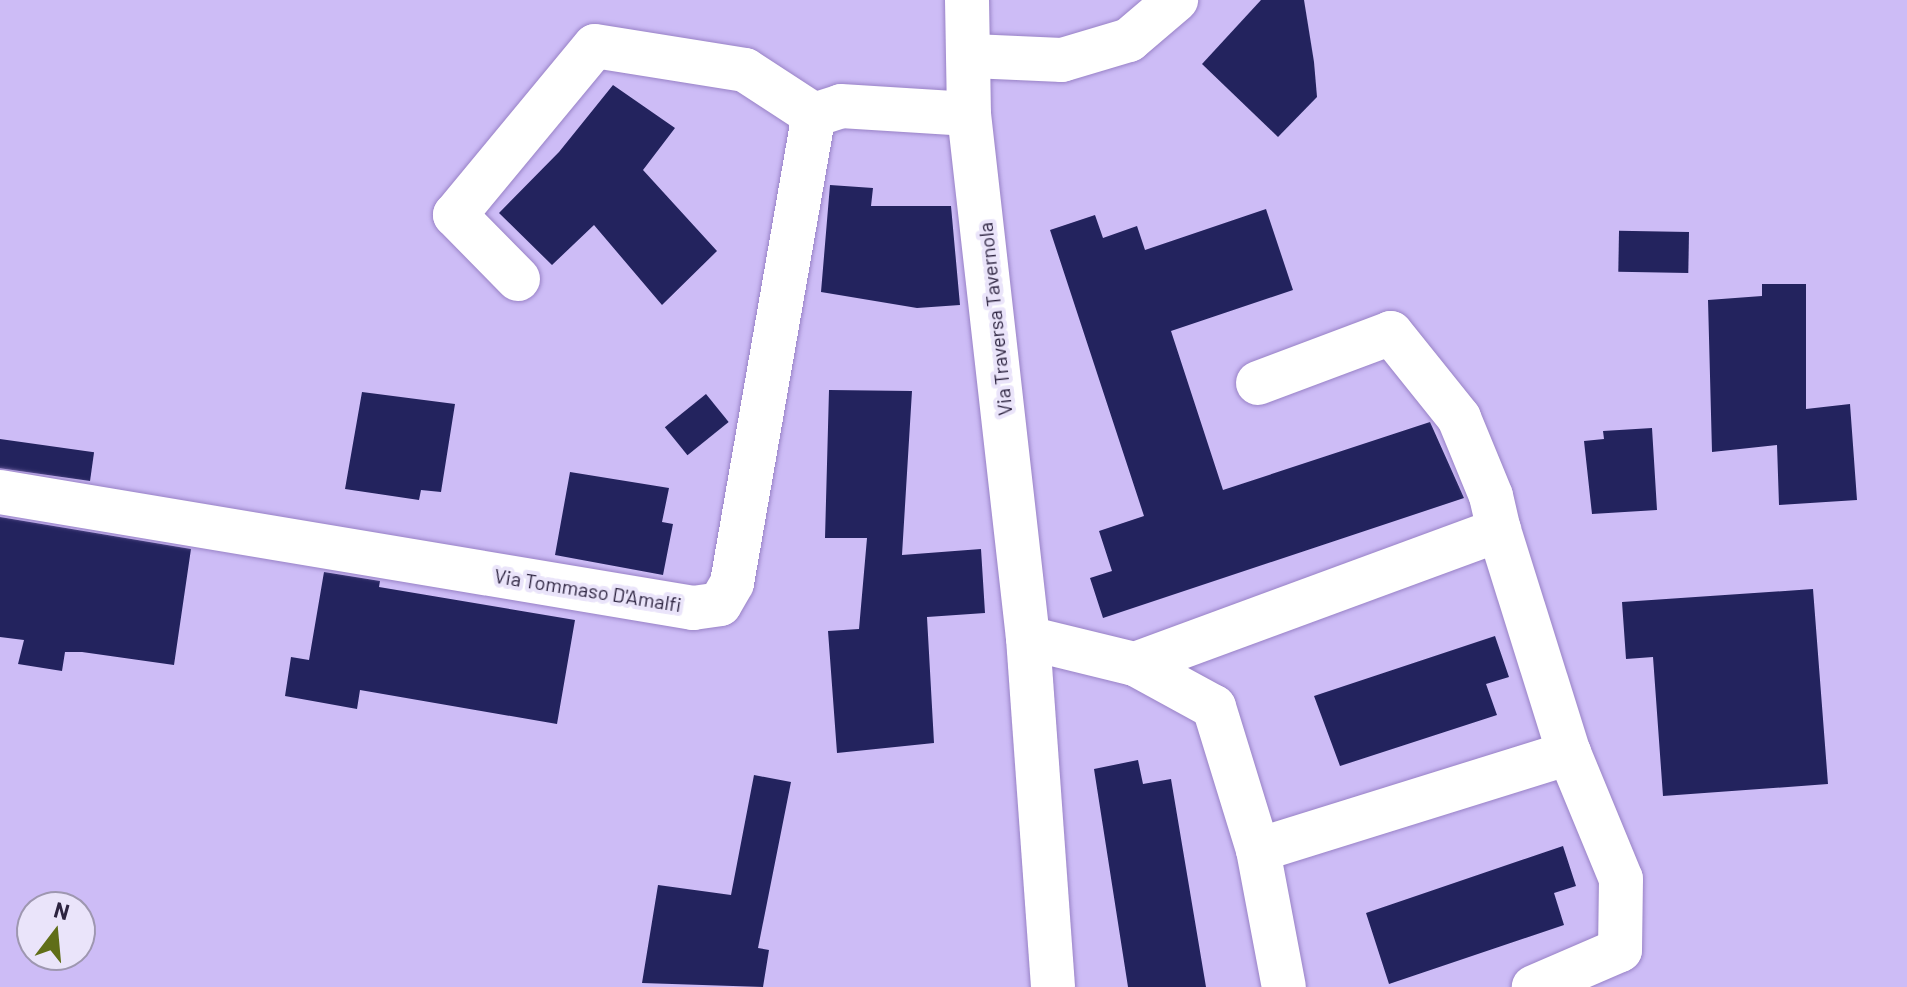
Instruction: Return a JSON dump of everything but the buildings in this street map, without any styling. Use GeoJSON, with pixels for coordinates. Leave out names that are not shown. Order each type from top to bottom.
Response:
{"type":"FeatureCollection","features":[{"type":"Feature","properties":{"kind":"street","name":"Via Traversa Tavernola"},"geometry":{"type":"LineString","coordinates":[[967,0],[972,56],[969,114],[1028,638],[1053,987]]}},
{"type":"Feature","properties":{"kind":"street"},"geometry":{"type":"LineString","coordinates":[[972,56],[1062,60],[1129,40],[1176,0]]}},
{"type":"Feature","properties":{"kind":"street"},"geometry":{"type":"LineString","coordinates":[[518,279],[455,215],[595,46],[745,70],[814,115],[841,106],[969,114]]}},
{"type":"Feature","properties":{"kind":"street","name":"Via Tommaso D'Amalfi"},"geometry":{"type":"LineString","coordinates":[[0,492],[693,608],[720,604],[732,583],[814,115]]}},
{"type":"Feature","properties":{"kind":"street"},"geometry":{"type":"LineString","coordinates":[[1258,383],[1391,333],[1459,418],[1491,496],[1569,753],[1621,879],[1620,950],[1534,987]]}},
{"type":"Feature","properties":{"kind":"street"},"geometry":{"type":"LineString","coordinates":[[1135,664],[1499,530]]}},
{"type":"Feature","properties":{"kind":"street"},"geometry":{"type":"LineString","coordinates":[[1028,638],[1135,664],[1214,707],[1258,850],[1284,987]]}},
{"type":"Feature","properties":{"kind":"street"},"geometry":{"type":"LineString","coordinates":[[1258,850],[1569,753]]}}]}
